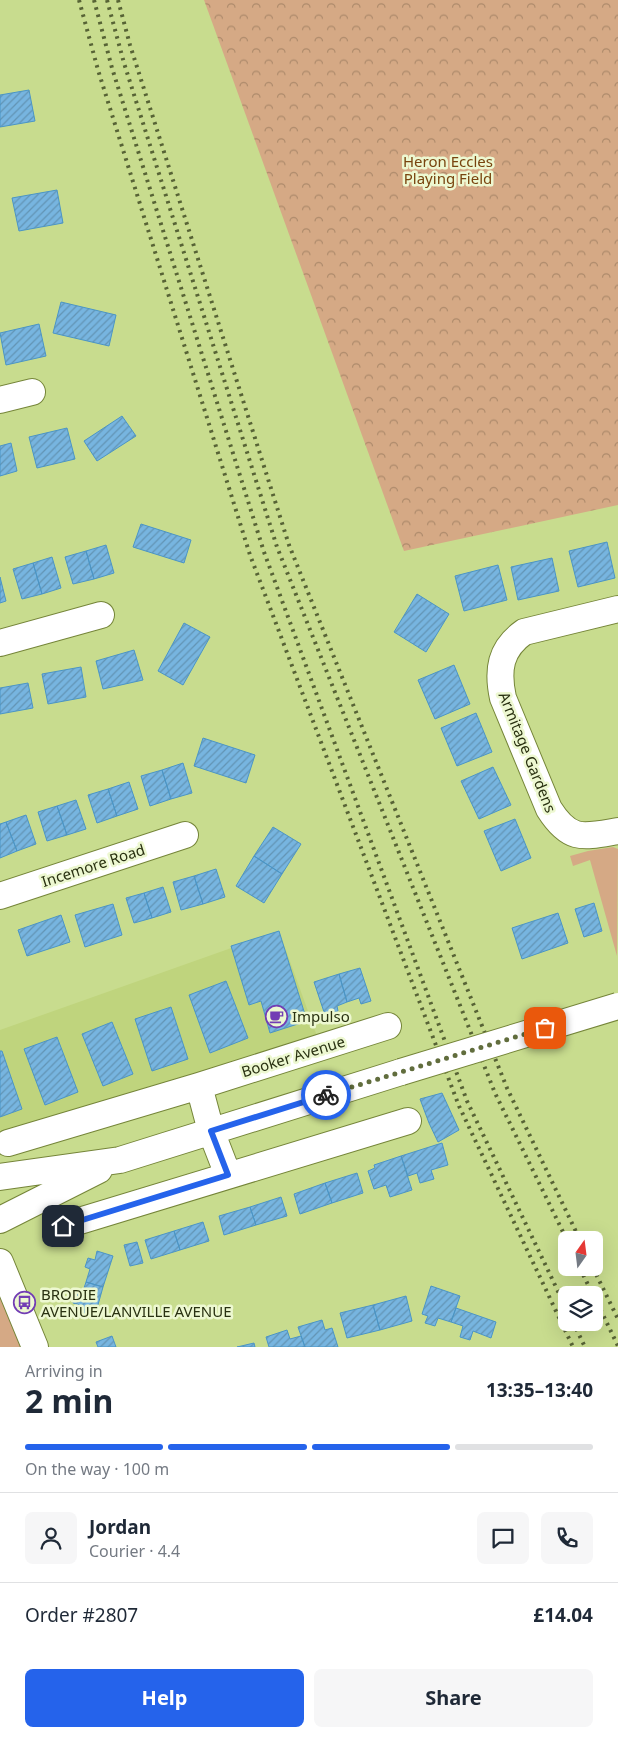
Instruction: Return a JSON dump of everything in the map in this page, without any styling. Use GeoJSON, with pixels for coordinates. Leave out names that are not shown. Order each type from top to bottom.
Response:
{"type":"FeatureCollection","features":[{"type":"Feature","properties":{"kind":"street"},"geometry":{"type":"LineString","coordinates":[[0,400],[32,392]]}},
{"type":"Feature","properties":{"kind":"street","name":"Armitage Gardens"},"geometry":{"type":"LineString","coordinates":[[618,610],[524,632],[512,641],[507,651],[501,665],[500,681],[507,706],[549,809],[558,822],[571,833],[584,835],[618,832]]}},
{"type":"Feature","properties":{"kind":"street"},"geometry":{"type":"LineString","coordinates":[[0,643],[101,615]]}},
{"type":"Feature","properties":{"kind":"street","name":"Incemore Road"},"geometry":{"type":"LineString","coordinates":[[0,896],[185,835]]}},
{"type":"Feature","properties":{"kind":"street"},"geometry":{"type":"LineString","coordinates":[[0,1220],[120,1160],[618,1006]]}},
{"type":"Feature","properties":{"kind":"street","name":"Booker Avenue"},"geometry":{"type":"LineString","coordinates":[[8,1143],[199,1086],[388,1026]]}},
{"type":"Feature","properties":{"kind":"street"},"geometry":{"type":"LineString","coordinates":[[199,1086],[211,1131],[228,1175]]}},
{"type":"Feature","properties":{"kind":"street"},"geometry":{"type":"LineString","coordinates":[[63,1226],[408,1121]]}},
{"type":"Feature","properties":{"kind":"street"},"geometry":{"type":"LineString","coordinates":[[33,1136],[44,1171]]}},
{"type":"Feature","properties":{"kind":"street"},"geometry":{"type":"LineString","coordinates":[[0,1177],[120,1160]]}},
{"type":"Feature","properties":{"kind":"street"},"geometry":{"type":"LineString","coordinates":[[0,1262],[35,1347]]}},
{"type":"Feature","properties":{"kind":"shaded area"},"geometry":{"type":"Polygon","coordinates":[[[279,931],[317,1036],[0,1134],[0,1030],[279,931]]]}},
{"type":"Feature","properties":{"kind":"green space","name":"Heron Eccles Playing Field"},"geometry":{"type":"Polygon","coordinates":[[[204,0],[618,0],[618,505],[404,551],[204,0]]]}},
{"type":"Feature","properties":{"kind":"green space"},"geometry":{"type":"Polygon","coordinates":[[[613,847],[618,849],[617,956],[590,860],[573,866],[570,856],[613,847]]]}},
{"type":"Feature","properties":{"kind":"green space"},"geometry":{"type":"Polygon","coordinates":[[[0,1293],[26,1347],[0,1347],[0,1293]]]}},
{"type":"Feature","properties":{"kind":"building"},"geometry":{"type":"Polygon","coordinates":[[[29,90],[35,121],[0,127],[0,95],[29,90]]]}},
{"type":"Feature","properties":{"kind":"building"},"geometry":{"type":"Polygon","coordinates":[[[57,190],[63,223],[19,231],[12,198],[57,190]]]}},
{"type":"Feature","properties":{"kind":"building"},"geometry":{"type":"Polygon","coordinates":[[[61,302],[116,315],[109,346],[53,333],[61,302]]]}},
{"type":"Feature","properties":{"kind":"building"},"geometry":{"type":"Polygon","coordinates":[[[39,324],[46,356],[6,365],[0,333],[39,324]]]}},
{"type":"Feature","properties":{"kind":"building"},"geometry":{"type":"Polygon","coordinates":[[[122,416],[136,436],[97,461],[84,441],[122,416]]]}},
{"type":"Feature","properties":{"kind":"building"},"geometry":{"type":"Polygon","coordinates":[[[67,428],[75,459],[37,468],[29,437],[67,428]]]}},
{"type":"Feature","properties":{"kind":"building"},"geometry":{"type":"Polygon","coordinates":[[[11,443],[17,471],[0,476],[0,446],[11,443]]]}},
{"type":"Feature","properties":{"kind":"building"},"geometry":{"type":"Polygon","coordinates":[[[141,524],[191,540],[184,563],[133,547],[141,524]]]}},
{"type":"Feature","properties":{"kind":"building"},"geometry":{"type":"Polygon","coordinates":[[[607,542],[615,578],[578,587],[569,551],[607,542]]]}},
{"type":"Feature","properties":{"kind":"building"},"geometry":{"type":"Polygon","coordinates":[[[106,545],[114,573],[94,579],[86,551],[106,545]]]}},
{"type":"Feature","properties":{"kind":"building"},"geometry":{"type":"Polygon","coordinates":[[[86,551],[94,579],[73,584],[65,557],[86,551]]]}},
{"type":"Feature","properties":{"kind":"building"},"geometry":{"type":"Polygon","coordinates":[[[52,557],[61,588],[42,594],[33,563],[52,557]]]}},
{"type":"Feature","properties":{"kind":"building"},"geometry":{"type":"Polygon","coordinates":[[[552,558],[559,591],[518,600],[511,567],[552,558]]]}},
{"type":"Feature","properties":{"kind":"building"},"geometry":{"type":"Polygon","coordinates":[[[33,563],[42,594],[22,599],[13,569],[33,563]]]}},
{"type":"Feature","properties":{"kind":"building"},"geometry":{"type":"Polygon","coordinates":[[[498,565],[507,600],[464,611],[455,576],[498,565]]]}},
{"type":"Feature","properties":{"kind":"building"},"geometry":{"type":"Polygon","coordinates":[[[0,577],[6,601],[0,603],[0,577]]]}},
{"type":"Feature","properties":{"kind":"building"},"geometry":{"type":"Polygon","coordinates":[[[417,594],[449,614],[426,652],[394,632],[417,594]]]}},
{"type":"Feature","properties":{"kind":"building"},"geometry":{"type":"Polygon","coordinates":[[[184,623],[210,637],[183,685],[158,671],[184,623]]]}},
{"type":"Feature","properties":{"kind":"building"},"geometry":{"type":"Polygon","coordinates":[[[134,650],[143,680],[103,689],[96,661],[134,650]]]}},
{"type":"Feature","properties":{"kind":"building"},"geometry":{"type":"Polygon","coordinates":[[[454,665],[470,704],[435,719],[418,680],[454,665]]]}},
{"type":"Feature","properties":{"kind":"building"},"geometry":{"type":"Polygon","coordinates":[[[81,667],[86,697],[48,704],[42,674],[81,667]]]}},
{"type":"Feature","properties":{"kind":"building"},"geometry":{"type":"Polygon","coordinates":[[[28,683],[33,708],[0,714],[0,688],[28,683]]]}},
{"type":"Feature","properties":{"kind":"building"},"geometry":{"type":"Polygon","coordinates":[[[476,713],[492,752],[457,766],[441,728],[476,713]]]}},
{"type":"Feature","properties":{"kind":"building"},"geometry":{"type":"Polygon","coordinates":[[[203,738],[255,755],[246,783],[194,766],[203,738]]]}},
{"type":"Feature","properties":{"kind":"building"},"geometry":{"type":"Polygon","coordinates":[[[183,763],[192,793],[171,799],[162,770],[183,763]]]}},
{"type":"Feature","properties":{"kind":"building"},"geometry":{"type":"Polygon","coordinates":[[[493,767],[511,805],[479,819],[461,781],[493,767]]]}},
{"type":"Feature","properties":{"kind":"building"},"geometry":{"type":"Polygon","coordinates":[[[162,770],[171,799],[150,806],[141,776],[162,770]]]}},
{"type":"Feature","properties":{"kind":"building"},"geometry":{"type":"Polygon","coordinates":[[[129,782],[138,809],[117,816],[108,789],[129,782]]]}},
{"type":"Feature","properties":{"kind":"building"},"geometry":{"type":"Polygon","coordinates":[[[108,789],[117,816],[97,823],[88,795],[108,789]]]}},
{"type":"Feature","properties":{"kind":"building"},"geometry":{"type":"Polygon","coordinates":[[[76,800],[86,829],[67,835],[57,806],[76,800]]]}},
{"type":"Feature","properties":{"kind":"building"},"geometry":{"type":"Polygon","coordinates":[[[57,806],[67,835],[47,841],[38,812],[57,806]]]}},
{"type":"Feature","properties":{"kind":"building"},"geometry":{"type":"Polygon","coordinates":[[[26,815],[36,844],[17,851],[6,822],[26,815]]]}},
{"type":"Feature","properties":{"kind":"building"},"geometry":{"type":"Polygon","coordinates":[[[515,819],[531,858],[501,871],[484,831],[515,819]]]}},
{"type":"Feature","properties":{"kind":"building"},"geometry":{"type":"Polygon","coordinates":[[[6,822],[17,851],[0,858],[0,824],[6,822]]]}},
{"type":"Feature","properties":{"kind":"building"},"geometry":{"type":"Polygon","coordinates":[[[273,827],[301,844],[282,874],[254,856],[273,827]]]}},
{"type":"Feature","properties":{"kind":"building"},"geometry":{"type":"Polygon","coordinates":[[[254,856],[282,874],[264,903],[236,886],[254,856]]]}},
{"type":"Feature","properties":{"kind":"building"},"geometry":{"type":"Polygon","coordinates":[[[216,869],[225,897],[203,904],[194,876],[216,869]]]}},
{"type":"Feature","properties":{"kind":"building"},"geometry":{"type":"Polygon","coordinates":[[[194,876],[203,904],[181,910],[173,882],[194,876]]]}},
{"type":"Feature","properties":{"kind":"building"},"geometry":{"type":"Polygon","coordinates":[[[163,887],[171,912],[152,918],[144,893],[163,887]]]}},
{"type":"Feature","properties":{"kind":"building"},"geometry":{"type":"Polygon","coordinates":[[[144,893],[152,918],[134,923],[126,898],[144,893]]]}},
{"type":"Feature","properties":{"kind":"building"},"geometry":{"type":"Polygon","coordinates":[[[594,903],[602,931],[584,937],[575,909],[594,903]]]}},
{"type":"Feature","properties":{"kind":"building"},"geometry":{"type":"Polygon","coordinates":[[[113,904],[122,935],[85,947],[75,915],[113,904]]]}},
{"type":"Feature","properties":{"kind":"building"},"geometry":{"type":"Polygon","coordinates":[[[558,913],[568,943],[522,959],[512,928],[558,913]]]}},
{"type":"Feature","properties":{"kind":"building"},"geometry":{"type":"Polygon","coordinates":[[[61,915],[70,942],[27,956],[18,930],[61,915]]]}},
{"type":"Feature","properties":{"kind":"building"},"geometry":{"type":"Polygon","coordinates":[[[279,931],[307,1021],[270,1033],[261,1001],[249,1005],[231,946],[279,931]]]}},
{"type":"Feature","properties":{"kind":"building"},"geometry":{"type":"Polygon","coordinates":[[[360,968],[371,1001],[361,1004],[359,998],[347,1002],[339,974],[360,968]]]}},
{"type":"Feature","properties":{"kind":"building"},"geometry":{"type":"Polygon","coordinates":[[[339,974],[347,1002],[337,1006],[338,1011],[325,1015],[314,982],[339,974]]]}},
{"type":"Feature","properties":{"kind":"building"},"geometry":{"type":"Polygon","coordinates":[[[226,981],[248,1038],[210,1053],[189,995],[226,981]]]}},
{"type":"Feature","properties":{"kind":"building"},"geometry":{"type":"Polygon","coordinates":[[[171,1007],[188,1059],[152,1071],[135,1019],[171,1007]]]}},
{"type":"Feature","properties":{"kind":"building"},"geometry":{"type":"Polygon","coordinates":[[[112,1022],[133,1074],[103,1086],[82,1034],[112,1022]]]}},
{"type":"Feature","properties":{"kind":"building"},"geometry":{"type":"Polygon","coordinates":[[[57,1037],[78,1092],[45,1105],[24,1049],[57,1037]]]}},
{"type":"Feature","properties":{"kind":"building"},"geometry":{"type":"Polygon","coordinates":[[[0,1051],[2,1051],[22,1109],[0,1117],[0,1051]]]}},
{"type":"Feature","properties":{"kind":"building"},"geometry":{"type":"Polygon","coordinates":[[[442,1093],[459,1130],[438,1142],[420,1099],[442,1093]]]}},
{"type":"Feature","properties":{"kind":"building"},"geometry":{"type":"Polygon","coordinates":[[[442,1143],[448,1165],[431,1170],[434,1179],[420,1183],[417,1173],[408,1176],[401,1156],[442,1143]]]}},
{"type":"Feature","properties":{"kind":"building"},"geometry":{"type":"Polygon","coordinates":[[[401,1156],[412,1190],[390,1197],[386,1185],[374,1189],[368,1171],[375,1168],[374,1165],[401,1156]]]}},
{"type":"Feature","properties":{"kind":"building"},"geometry":{"type":"Polygon","coordinates":[[[357,1173],[363,1193],[332,1203],[325,1183],[357,1173]]]}},
{"type":"Feature","properties":{"kind":"building"},"geometry":{"type":"Polygon","coordinates":[[[325,1183],[332,1203],[300,1214],[294,1194],[325,1183]]]}},
{"type":"Feature","properties":{"kind":"building"},"geometry":{"type":"Polygon","coordinates":[[[281,1197],[287,1216],[256,1225],[250,1207],[281,1197]]]}},
{"type":"Feature","properties":{"kind":"building"},"geometry":{"type":"Polygon","coordinates":[[[250,1207],[256,1225],[224,1235],[219,1216],[250,1207]]]}},
{"type":"Feature","properties":{"kind":"building"},"geometry":{"type":"Polygon","coordinates":[[[203,1222],[209,1241],[180,1250],[174,1231],[203,1222]]]}},
{"type":"Feature","properties":{"kind":"building"},"geometry":{"type":"Polygon","coordinates":[[[174,1231],[180,1250],[151,1259],[145,1240],[174,1231]]]}},
{"type":"Feature","properties":{"kind":"building"},"geometry":{"type":"Polygon","coordinates":[[[137,1242],[143,1263],[130,1266],[124,1245],[137,1242]]]}},
{"type":"Feature","properties":{"kind":"building"},"geometry":{"type":"Polygon","coordinates":[[[97,1251],[113,1256],[103,1287],[86,1282],[90,1269],[85,1267],[88,1258],[95,1260],[97,1251]]]}},
{"type":"Feature","properties":{"kind":"building"},"geometry":{"type":"Polygon","coordinates":[[[86,1282],[103,1287],[94,1319],[77,1314],[80,1305],[73,1303],[77,1290],[83,1291],[86,1282]]]}},
{"type":"Feature","properties":{"kind":"building"},"geometry":{"type":"Polygon","coordinates":[[[431,1286],[460,1296],[451,1322],[438,1318],[435,1326],[425,1323],[428,1316],[422,1314],[431,1286]]]}},
{"type":"Feature","properties":{"kind":"building"},"geometry":{"type":"Polygon","coordinates":[[[406,1296],[412,1321],[380,1330],[373,1305],[406,1296]]]}},
{"type":"Feature","properties":{"kind":"building"},"geometry":{"type":"Polygon","coordinates":[[[373,1305],[380,1330],[347,1338],[340,1313],[373,1305]]]}},
{"type":"Feature","properties":{"kind":"building"},"geometry":{"type":"Polygon","coordinates":[[[456,1308],[496,1322],[491,1338],[473,1331],[470,1340],[460,1337],[463,1326],[451,1322],[456,1308]]]}},
{"type":"Feature","properties":{"kind":"building"},"geometry":{"type":"Polygon","coordinates":[[[322,1320],[325,1330],[332,1328],[338,1347],[305,1347],[298,1327],[322,1320]]]}},
{"type":"Feature","properties":{"kind":"building"},"geometry":{"type":"Polygon","coordinates":[[[287,1330],[290,1339],[301,1336],[305,1347],[269,1347],[266,1337],[287,1330]]]}},
{"type":"Feature","properties":{"kind":"building"},"geometry":{"type":"Polygon","coordinates":[[[112,1336],[116,1347],[98,1347],[96,1342],[112,1336]]]}},
{"type":"Feature","properties":{"kind":"building"},"geometry":{"type":"Polygon","coordinates":[[[254,1343],[255,1347],[237,1347],[254,1343]]]}},
{"type":"Feature","properties":{"kind":"railway"},"geometry":{"type":"LineString","coordinates":[[79,0],[98,70],[250,555],[459,1106],[573,1347]]}},
{"type":"Feature","properties":{"kind":"railway"},"geometry":{"type":"LineString","coordinates":[[94,0],[112,68],[264,552],[467,1101],[558,1291]]}},
{"type":"Feature","properties":{"kind":"railway"},"geometry":{"type":"LineString","coordinates":[[107,0],[124,63],[277,547],[495,1093],[563,1231]]}},
{"type":"Feature","properties":{"kind":"railway"},"geometry":{"type":"LineString","coordinates":[[118,0],[130,45],[289,545],[507,1088],[576,1231]]}},
{"type":"Feature","properties":{"kind":"railway"},"geometry":{"type":"LineString","coordinates":[[584,1276],[589,1286]]}},
{"type":"Feature","properties":{"kind":"railway"},"geometry":{"type":"LineString","coordinates":[[597,1276],[618,1319]]}},
{"type":"Feature","properties":{"kind":"railway"},"geometry":{"type":"LineString","coordinates":[[603,1315],[618,1346]]}},
{"type":"Feature","properties":{"kind":"railway"},"geometry":{"type":"LineString","coordinates":[[577,1331],[585,1347]]}},
{"type":"Feature","properties":{"kind":"way so far"},"geometry":{"type":"LineString","coordinates":[[326,1095],[545,1028]]}},
{"type":"Feature","properties":{"kind":"place","name":"Impulso"},"geometry":{"type":"Point","coordinates":[276,1016]}},
{"type":"Feature","properties":{"kind":"place","name":"BRODIE AVENUE/LANVILLE AVENUE"},"geometry":{"type":"Point","coordinates":[25,1303]}},
{"type":"Feature","properties":{"kind":"route"},"geometry":{"type":"LineString","coordinates":[[63,1226],[228,1175],[211,1131],[326,1095]]}}]}
